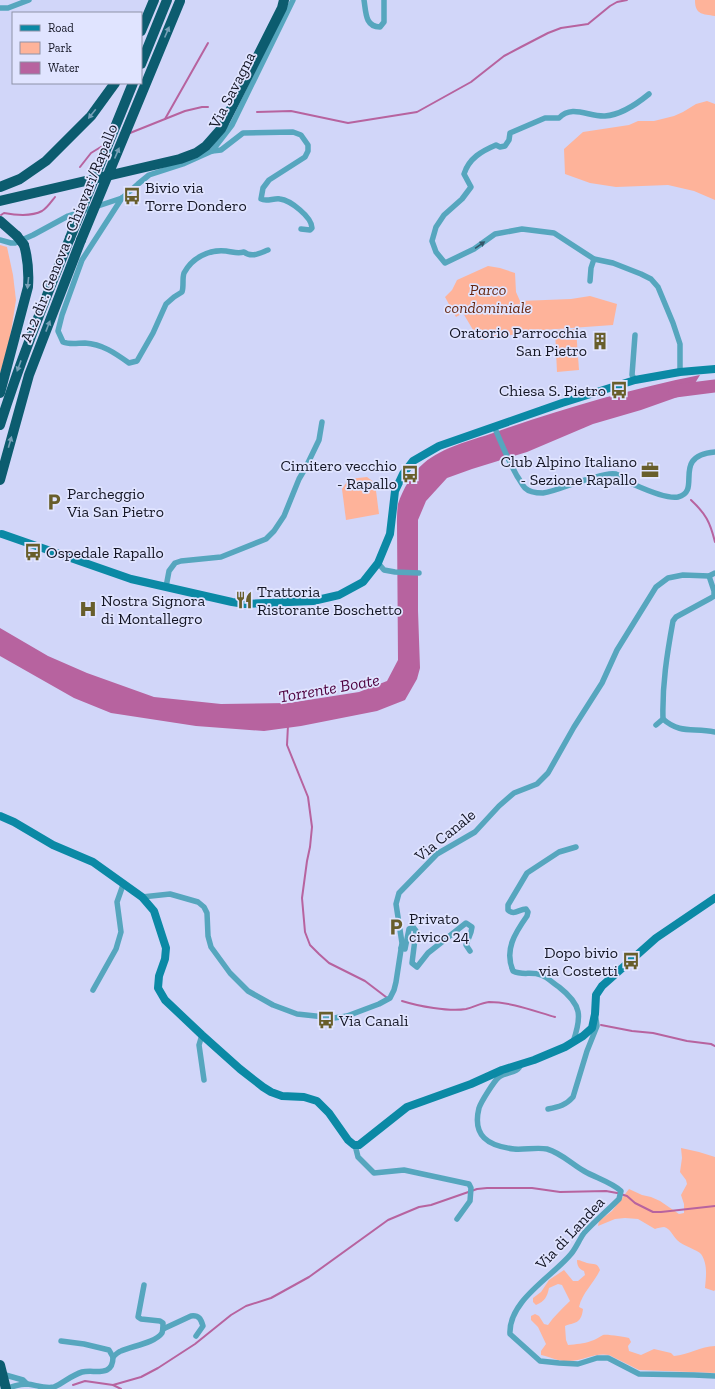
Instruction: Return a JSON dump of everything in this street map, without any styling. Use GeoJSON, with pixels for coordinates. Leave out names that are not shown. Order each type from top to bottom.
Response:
{"type":"FeatureCollection","features":[{"type":"Feature","properties":{"kind":"highway"},"geometry":{"type":"LineString","coordinates":[[142,29],[154,0]]}},
{"type":"Feature","properties":{"kind":"highway"},"geometry":{"type":"LineString","coordinates":[[142,62],[167,0]]}},
{"type":"Feature","properties":{"kind":"highway","name":"A12 dir. Genova - Chiavari/Rapallo"},"geometry":{"type":"LineString","coordinates":[[0,480],[28,375],[81,240],[180,0]]}},
{"type":"Feature","properties":{"kind":"highway"},"geometry":{"type":"LineString","coordinates":[[0,197],[152,162],[186,153],[196,148],[208,139],[217,128],[280,0]]}},
{"type":"Feature","properties":{"kind":"highway"},"geometry":{"type":"LineString","coordinates":[[0,201],[180,159],[196,153],[206,146],[221,129],[282,8],[284,0]]}},
{"type":"Feature","properties":{"kind":"highway"},"geometry":{"type":"LineString","coordinates":[[0,187],[20,178],[46,161],[91,116],[115,84]]}},
{"type":"Feature","properties":{"kind":"highway"},"geometry":{"type":"LineString","coordinates":[[0,425],[14,379],[30,336],[133,84]]}},
{"type":"Feature","properties":{"kind":"highway"},"geometry":{"type":"LineString","coordinates":[[0,221],[17,236],[24,245],[28,257],[29,274],[28,287],[0,394]]}},
{"type":"Feature","properties":{"kind":"highway"},"geometry":{"type":"LineString","coordinates":[[0,1364],[5,1389]]}},
{"type":"Feature","properties":{"kind":"street"},"geometry":{"type":"LineString","coordinates":[[0,8],[8,8],[29,0]]}},
{"type":"Feature","properties":{"kind":"street","name":"Via Savagna"},"geometry":{"type":"LineString","coordinates":[[0,240],[15,243],[68,216],[122,198],[149,176],[212,152],[232,125],[273,38],[293,0]]}},
{"type":"Feature","properties":{"kind":"street"},"geometry":{"type":"LineString","coordinates":[[364,0],[366,18],[371,25],[376,27],[380,27],[384,22],[384,0]]}},
{"type":"Feature","properties":{"kind":"street"},"geometry":{"type":"LineString","coordinates":[[650,94],[632,107],[606,116],[594,116],[574,111],[564,112],[559,118],[545,118],[510,133],[509,140],[505,146],[500,147],[496,145],[481,151],[466,168],[464,174],[471,187],[462,199],[444,215],[436,226],[432,241],[436,252],[445,263],[474,249],[495,234],[522,229],[554,233],[594,259],[613,263],[651,278],[658,287],[680,344],[680,372]]}},
{"type":"Feature","properties":{"kind":"street"},"geometry":{"type":"LineString","coordinates":[[212,152],[221,150],[243,133],[293,132],[301,135],[308,145],[308,151],[305,157],[269,180],[263,188],[261,199],[281,199],[296,207],[309,219],[312,224],[312,228],[310,230],[301,229]]}},
{"type":"Feature","properties":{"kind":"street"},"geometry":{"type":"LineString","coordinates":[[122,198],[82,260],[62,315],[58,331],[63,342],[87,343],[106,348],[129,362],[137,361],[153,333],[166,304],[182,292],[184,275],[194,259],[215,252],[226,251],[237,254],[244,252],[249,255],[253,255],[268,250]]}},
{"type":"Feature","properties":{"kind":"street"},"geometry":{"type":"LineString","coordinates":[[590,281],[591,268],[594,259]]}},
{"type":"Feature","properties":{"kind":"street"},"geometry":{"type":"LineString","coordinates":[[635,335],[632,375],[635,380]]}},
{"type":"Feature","properties":{"kind":"street"},"geometry":{"type":"LineString","coordinates":[[2,534],[130,579],[245,604],[313,601],[339,595],[363,582],[378,563],[390,534],[395,491],[408,466],[421,456],[439,446],[495,428],[562,403],[635,380],[680,372],[715,369]]}},
{"type":"Feature","properties":{"kind":"street"},"geometry":{"type":"LineString","coordinates":[[166,587],[170,571],[175,563],[181,561],[221,557],[266,539],[274,531],[284,516],[299,479],[316,447],[322,422]]}},
{"type":"Feature","properties":{"kind":"street"},"geometry":{"type":"LineString","coordinates":[[495,428],[508,459],[525,488],[529,491],[542,493],[609,474],[616,474],[642,487],[667,496],[678,497],[685,493],[689,488],[690,465],[695,458],[715,452]]}},
{"type":"Feature","properties":{"kind":"street"},"geometry":{"type":"LineString","coordinates":[[378,563],[384,570],[419,573]]}},
{"type":"Feature","properties":{"kind":"street","name":"Via Canale"},"geometry":{"type":"LineString","coordinates":[[142,897],[170,894],[198,902],[204,906],[207,913],[208,936],[211,947],[230,973],[248,991],[273,1006],[297,1014],[340,1018],[379,1004],[390,998],[396,982],[402,943],[396,904],[399,893],[438,854],[475,832],[499,806],[514,793],[537,784],[548,773],[602,682],[617,650],[656,586],[668,578],[683,575],[709,576],[715,573]]}},
{"type":"Feature","properties":{"kind":"street"},"geometry":{"type":"LineString","coordinates":[[709,576],[714,591],[714,596],[676,617],[673,621],[665,669],[662,699],[663,719],[670,725],[682,730],[706,730],[715,732]]}},
{"type":"Feature","properties":{"kind":"street"},"geometry":{"type":"LineString","coordinates":[[656,725],[663,719]]}},
{"type":"Feature","properties":{"kind":"street"},"geometry":{"type":"LineString","coordinates":[[0,816],[14,822],[53,845],[93,862],[123,885],[142,897],[154,911],[166,948],[165,959],[158,976],[158,988],[165,1000],[240,1069],[271,1092],[282,1096],[304,1097],[317,1101],[329,1113],[348,1140],[355,1145],[358,1157],[374,1173],[404,1170],[469,1184],[471,1188],[470,1201],[457,1219]]}},
{"type":"Feature","properties":{"kind":"street"},"geometry":{"type":"LineString","coordinates":[[573,1042],[580,1019],[575,1002],[570,996],[540,975],[520,974],[513,971],[509,962],[509,953],[514,936],[528,916],[528,912],[526,909],[522,909],[514,913],[510,912],[508,910],[508,905],[527,873],[559,852],[576,847]]}},
{"type":"Feature","properties":{"kind":"street"},"geometry":{"type":"LineString","coordinates":[[94,990],[116,949],[121,932],[117,902],[123,885]]}},
{"type":"Feature","properties":{"kind":"street"},"geometry":{"type":"LineString","coordinates":[[355,1145],[359,1145],[407,1107],[471,1084],[502,1070],[565,1047],[583,1036],[592,1028],[595,1017],[596,995],[602,986],[656,938],[715,898]]}},
{"type":"Feature","properties":{"kind":"street"},"geometry":{"type":"LineString","coordinates":[[401,948],[405,949],[409,929],[413,927],[416,931],[412,963],[417,967],[428,953],[466,923],[472,926],[466,945],[470,951]]}},
{"type":"Feature","properties":{"kind":"street"},"geometry":{"type":"LineString","coordinates":[[548,1109],[561,1106],[569,1102],[573,1097],[591,1037],[597,1026],[595,1017]]}},
{"type":"Feature","properties":{"kind":"street"},"geometry":{"type":"LineString","coordinates":[[202,1035],[199,1045],[204,1080]]}},
{"type":"Feature","properties":{"kind":"street","name":"Via di Landea"},"geometry":{"type":"LineString","coordinates":[[521,1063],[520,1068],[516,1071],[504,1074],[498,1078],[480,1107],[477,1125],[481,1136],[492,1143],[513,1149],[546,1149],[558,1153],[583,1170],[617,1187],[621,1191],[619,1199],[584,1234],[571,1254],[528,1295],[512,1320],[510,1334],[540,1361],[578,1364],[597,1358],[608,1358],[639,1374],[715,1376]]}},
{"type":"Feature","properties":{"kind":"street"},"geometry":{"type":"LineString","coordinates":[[144,1285],[138,1317],[141,1319],[160,1321],[163,1323],[163,1329]]}},
{"type":"Feature","properties":{"kind":"street"},"geometry":{"type":"LineString","coordinates":[[5,1389],[27,1384],[38,1387],[54,1388],[80,1373],[99,1373],[111,1366],[113,1357],[120,1351],[138,1346],[158,1336],[163,1329],[191,1316],[198,1316],[202,1320],[203,1326],[196,1336]]}},
{"type":"Feature","properties":{"kind":"street"},"geometry":{"type":"LineString","coordinates":[[61,1341],[84,1344],[109,1350],[113,1357]]}},
{"type":"Feature","properties":{"kind":"street"},"geometry":{"type":"LineString","coordinates":[[0,1374],[23,1380],[27,1384]]}},
{"type":"Feature","properties":{"kind":"green space"},"geometry":{"type":"Polygon","coordinates":[[[695,0],[715,0],[715,16],[700,13],[696,9],[695,0]]]}},
{"type":"Feature","properties":{"kind":"green space"},"geometry":{"type":"Polygon","coordinates":[[[707,101],[715,104],[715,200],[694,191],[668,185],[616,187],[590,183],[565,174],[564,149],[583,132],[629,125],[638,121],[654,121],[674,116],[696,104],[707,101]]]}},
{"type":"Feature","properties":{"kind":"green space"},"geometry":{"type":"Polygon","coordinates":[[[0,245],[7,247],[13,275],[16,300],[10,338],[0,374],[0,245]]]}},
{"type":"Feature","properties":{"kind":"green space","name":"Parco condominiale"},"geometry":{"type":"Polygon","coordinates":[[[488,266],[515,273],[516,292],[520,301],[571,299],[590,296],[617,304],[613,325],[543,330],[479,340],[463,313],[456,317],[445,297],[452,290],[457,280],[488,266]]]}},
{"type":"Feature","properties":{"kind":"green space"},"geometry":{"type":"Polygon","coordinates":[[[576,329],[579,370],[557,372],[555,330],[576,329]]]}},
{"type":"Feature","properties":{"kind":"green space"},"geometry":{"type":"Polygon","coordinates":[[[367,477],[375,483],[379,514],[346,520],[342,489],[349,479],[367,477]]]}},
{"type":"Feature","properties":{"kind":"green space"},"geometry":{"type":"Polygon","coordinates":[[[681,1148],[715,1157],[714,1291],[705,1288],[706,1266],[701,1254],[680,1242],[670,1230],[664,1227],[655,1229],[638,1219],[625,1218],[615,1219],[598,1226],[599,1221],[612,1211],[629,1189],[660,1201],[679,1214],[684,1213],[684,1204],[681,1195],[687,1184],[680,1172],[682,1158],[681,1148]]]}},
{"type":"Feature","properties":{"kind":"green space"},"geometry":{"type":"Polygon","coordinates":[[[577,1260],[596,1265],[600,1270],[585,1293],[579,1307],[583,1309],[581,1318],[577,1322],[565,1326],[568,1345],[586,1343],[603,1335],[616,1336],[629,1338],[631,1342],[628,1346],[629,1351],[641,1355],[654,1349],[671,1353],[674,1356],[705,1347],[715,1346],[715,1373],[639,1370],[604,1354],[574,1361],[558,1360],[541,1355],[541,1351],[546,1344],[538,1327],[531,1320],[531,1316],[535,1314],[539,1316],[544,1324],[548,1325],[570,1301],[562,1285],[558,1284],[549,1288],[542,1302],[536,1305],[533,1302],[533,1298],[541,1292],[549,1280],[564,1270],[573,1281],[578,1281],[585,1275],[584,1271],[577,1264],[577,1260]]]}},
{"type":"Feature","properties":{"kind":"water"},"geometry":{"type":"Polygon","coordinates":[[[700,375],[689,393],[641,410],[593,424],[527,452],[447,478],[426,501],[418,520],[418,611],[420,668],[417,679],[405,700],[377,711],[301,726],[264,731],[196,726],[111,713],[74,698],[0,656],[0,628],[48,656],[87,673],[154,697],[221,704],[289,703],[359,692],[387,681],[398,660],[398,504],[408,482],[424,463],[431,457],[448,449],[519,424],[622,393],[700,375]]]}},
{"type":"Feature","properties":{"kind":"waterway"},"geometry":{"type":"LineString","coordinates":[[257,112],[291,111],[348,123],[417,112],[471,82],[504,56],[548,33],[561,28],[588,24],[610,6],[617,2],[627,0]]}},
{"type":"Feature","properties":{"kind":"waterway"},"geometry":{"type":"LineString","coordinates":[[165,119],[208,43]]}},
{"type":"Feature","properties":{"kind":"waterway"},"geometry":{"type":"LineString","coordinates":[[130,133],[185,111],[208,107]]}},
{"type":"Feature","properties":{"kind":"waterway"},"geometry":{"type":"LineString","coordinates":[[80,167],[91,153],[104,145]]}},
{"type":"Feature","properties":{"kind":"waterway"},"geometry":{"type":"LineString","coordinates":[[1,215],[4,213],[23,215],[38,213],[46,208],[55,197]]}},
{"type":"Feature","properties":{"kind":"waterway","name":"Torrente Boate"},"geometry":{"type":"LineString","coordinates":[[675,391],[715,386]]}},
{"type":"Feature","properties":{"kind":"waterway"},"geometry":{"type":"LineString","coordinates":[[691,500],[707,519],[715,542]]}},
{"type":"Feature","properties":{"kind":"waterway"},"geometry":{"type":"LineString","coordinates":[[288,725],[287,745],[308,797],[312,827],[302,898],[305,932],[310,945],[329,963],[365,981],[386,997]]}},
{"type":"Feature","properties":{"kind":"waterway"},"geometry":{"type":"LineString","coordinates":[[402,1001],[425,1007],[451,1010],[466,1009],[483,1003],[497,1002],[522,1007],[555,1017]]}},
{"type":"Feature","properties":{"kind":"waterway"},"geometry":{"type":"LineString","coordinates":[[601,1025],[632,1031],[653,1033],[715,1046]]}},
{"type":"Feature","properties":{"kind":"waterway"},"geometry":{"type":"LineString","coordinates":[[113,1385],[141,1377],[158,1368],[195,1344],[231,1315],[246,1306],[271,1298],[309,1277],[388,1220],[419,1207],[431,1205],[477,1189],[532,1188],[560,1192],[606,1191],[627,1196],[635,1203],[653,1212],[715,1206]]}},
{"type":"Feature","properties":{"kind":"waterway"},"geometry":{"type":"LineString","coordinates":[[73,1385],[85,1381],[113,1385],[121,1389]]}},
{"type":"Feature","properties":{"kind":"place","name":"Bivio via Torre Dondero"},"geometry":{"type":"Point","coordinates":[132,196]}},
{"type":"Feature","properties":{"kind":"place","name":"Oratorio Parrocchia San Pietro"},"geometry":{"type":"Point","coordinates":[600,341]}},
{"type":"Feature","properties":{"kind":"place","name":"Chiesa S. Pietro"},"geometry":{"type":"Point","coordinates":[619,390]}},
{"type":"Feature","properties":{"kind":"place","name":"Club Alpino Italiano - Sezione Rapallo"},"geometry":{"type":"Point","coordinates":[650,470]}},
{"type":"Feature","properties":{"kind":"place","name":"Cimitero vecchio - Rapallo"},"geometry":{"type":"Point","coordinates":[410,474]}},
{"type":"Feature","properties":{"kind":"place","name":"Parcheggio Via San Pietro"},"geometry":{"type":"Point","coordinates":[54,502]}},
{"type":"Feature","properties":{"kind":"place","name":"Ospedale Rapallo"},"geometry":{"type":"Point","coordinates":[33,552]}},
{"type":"Feature","properties":{"kind":"place","name":"Trattoria Ristorante Boschetto"},"geometry":{"type":"Point","coordinates":[244,600]}},
{"type":"Feature","properties":{"kind":"place","name":"Nostra Signora di Montallegro"},"geometry":{"type":"Point","coordinates":[88,609]}},
{"type":"Feature","properties":{"kind":"place","name":"Privato civico 24"},"geometry":{"type":"Point","coordinates":[396,927]}},
{"type":"Feature","properties":{"kind":"place","name":"Dopo bivio via Costetti"},"geometry":{"type":"Point","coordinates":[631,961]}},
{"type":"Feature","properties":{"kind":"place","name":"Via Canali"},"geometry":{"type":"Point","coordinates":[326,1020]}}]}
